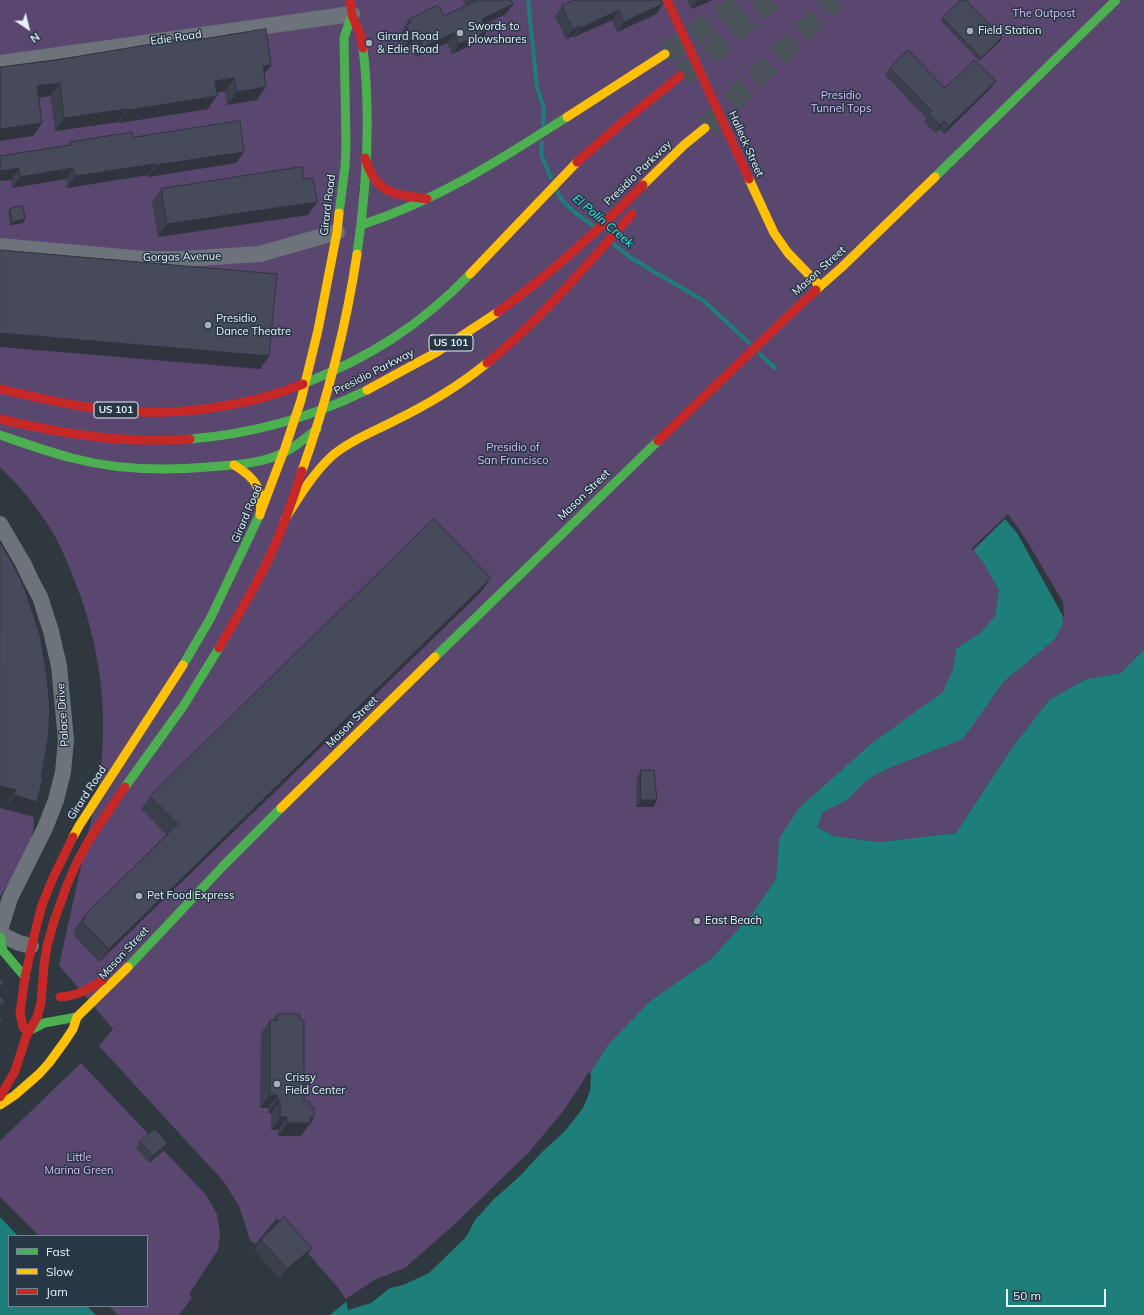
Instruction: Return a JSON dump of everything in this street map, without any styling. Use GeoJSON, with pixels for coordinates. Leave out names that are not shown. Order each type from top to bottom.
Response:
{"type":"FeatureCollection","features":[{"type":"Feature","properties":{"kind":"main road","name":"Halleck Street"},"geometry":{"type":"LineString","coordinates":[[667,0],[774,233],[788,253],[820,286]]}},
{"type":"Feature","properties":{"kind":"main road","name":"Mason Street"},"geometry":{"type":"LineString","coordinates":[[77,1017],[139,956],[225,864],[398,693],[772,331],[820,286],[842,268],[1116,0]]}},
{"type":"Feature","properties":{"kind":"main road"},"geometry":{"type":"LineString","coordinates":[[0,1097],[14,1071],[27,1032],[38,1016],[48,944],[63,895],[71,875],[84,849],[99,825],[166,731],[199,681],[252,589],[270,555],[285,519],[317,429],[353,283],[361,225],[365,158],[366,104],[360,32],[351,7]]}},
{"type":"Feature","properties":{"kind":"main road","name":"Girard Road"},"geometry":{"type":"LineString","coordinates":[[27,1032],[23,1027],[20,1013],[25,977],[31,946],[45,898],[59,864],[83,820],[196,644],[230,580],[260,515],[283,453],[300,400],[320,323],[338,232],[346,144],[344,38],[351,7]]}},
{"type":"Feature","properties":{"kind":"main road","name":"Gorgas Avenue"},"geometry":{"type":"LineString","coordinates":[[338,232],[375,221],[427,199],[466,179],[500,160],[665,54]]}},
{"type":"Feature","properties":{"kind":"main road","name":"Presidio Parkway"},"geometry":{"type":"LineString","coordinates":[[0,389],[79,406],[135,412],[164,412],[222,406],[258,399],[300,386],[342,368],[379,348],[411,326],[456,288],[571,168],[621,123],[680,76]]}},
{"type":"Feature","properties":{"kind":"main road","name":"Presidio Parkway"},"geometry":{"type":"LineString","coordinates":[[0,419],[61,433],[96,438],[128,441],[190,440],[247,432],[293,420],[333,405],[436,353],[484,322],[525,292],[570,255],[684,145],[705,128],[691,151]]}},
{"type":"Feature","properties":{"kind":"main road"},"geometry":{"type":"LineString","coordinates":[[365,158],[370,174],[381,188],[395,193],[427,199]]}},
{"type":"Feature","properties":{"kind":"main road"},"geometry":{"type":"LineString","coordinates":[[285,519],[303,490],[323,465],[338,451],[364,435],[383,427],[440,396],[493,359],[537,317],[637,209]]}},
{"type":"Feature","properties":{"kind":"main road"},"geometry":{"type":"LineString","coordinates":[[300,400],[302,412],[308,422],[327,434]]}},
{"type":"Feature","properties":{"kind":"main road"},"geometry":{"type":"LineString","coordinates":[[0,434],[58,455],[84,462],[111,466],[165,470],[234,465],[266,460],[296,446],[317,429]]}},
{"type":"Feature","properties":{"kind":"main road"},"geometry":{"type":"LineString","coordinates":[[342,436],[364,435]]}},
{"type":"Feature","properties":{"kind":"main road"},"geometry":{"type":"LineString","coordinates":[[234,465],[249,474],[257,485],[261,503],[260,515]]}},
{"type":"Feature","properties":{"kind":"main road"},"geometry":{"type":"LineString","coordinates":[[0,937],[3,951],[25,977]]}},
{"type":"Feature","properties":{"kind":"main road"},"geometry":{"type":"LineString","coordinates":[[60,997],[80,995],[139,956]]}},
{"type":"Feature","properties":{"kind":"main road"},"geometry":{"type":"LineString","coordinates":[[44,970],[52,986],[77,1017]]}},
{"type":"Feature","properties":{"kind":"main road"},"geometry":{"type":"LineString","coordinates":[[27,1032],[44,1023],[77,1017]]}},
{"type":"Feature","properties":{"kind":"main road"},"geometry":{"type":"LineString","coordinates":[[0,1106],[27,1085],[49,1063],[66,1041],[73,1029],[77,1017]]}},
{"type":"Feature","properties":{"kind":"street","name":"Edie Road"},"geometry":{"type":"LineString","coordinates":[[0,63],[351,7]]}},
{"type":"Feature","properties":{"kind":"street","name":"Gorgas Avenue"},"geometry":{"type":"LineString","coordinates":[[0,246],[145,259],[182,259],[260,254],[338,232]]}},
{"type":"Feature","properties":{"kind":"street","name":"Palace Drive"},"geometry":{"type":"LineString","coordinates":[[0,524],[32,580],[52,631],[60,672],[66,740],[63,772],[56,800],[45,828],[10,898],[0,930]]}},
{"type":"Feature","properties":{"kind":"street"},"geometry":{"type":"LineString","coordinates":[[0,934],[31,946]]}},
{"type":"Feature","properties":{"kind":"green space","name":"Presidio of San Francisco"},"geometry":{"type":"Polygon","coordinates":[[[0,0],[1144,0],[1144,649],[1121,673],[1086,679],[1049,700],[1014,745],[956,833],[879,842],[834,836],[817,827],[779,839],[776,879],[741,928],[711,959],[650,1001],[584,1084],[566,1111],[531,1152],[459,1223],[406,1269],[347,1301],[340,1290],[277,1218],[255,1244],[250,1240],[239,1206],[224,1182],[99,1046],[113,1029],[59,965],[98,790],[102,756],[102,703],[100,676],[89,624],[65,557],[53,533],[39,512],[20,488],[0,467],[0,0]]]}},
{"type":"Feature","properties":{"kind":"green space"},"geometry":{"type":"Polygon","coordinates":[[[0,808],[34,817],[28,849],[18,869],[0,897],[0,808]]]}},
{"type":"Feature","properties":{"kind":"green space","name":"Little Marina Green"},"geometry":{"type":"Polygon","coordinates":[[[81,1063],[206,1195],[217,1214],[220,1233],[218,1250],[189,1294],[192,1298],[179,1315],[118,1315],[110,1307],[148,1307],[148,1235],[38,1235],[0,1197],[0,1141],[81,1063]]]}},
{"type":"Feature","properties":{"kind":"shaded area"},"geometry":{"type":"Polygon","coordinates":[[[1008,516],[1061,603],[1063,624],[1054,640],[1004,681],[963,739],[889,768],[868,779],[847,800],[823,812],[817,827],[834,836],[879,842],[956,833],[1014,745],[1049,700],[1086,679],[1121,673],[1144,649],[1144,1315],[330,1315],[347,1301],[406,1269],[459,1223],[531,1152],[566,1111],[608,1045],[650,1001],[711,959],[752,914],[776,879],[779,839],[799,808],[872,743],[943,692],[953,669],[956,649],[981,632],[995,616],[999,590],[983,562],[974,550],[1008,516]]]}},
{"type":"Feature","properties":{"kind":"shaded area"},"geometry":{"type":"Polygon","coordinates":[[[0,1217],[17,1235],[8,1235],[8,1307],[88,1307],[96,1315],[0,1315],[0,1217]]]}},
{"type":"Feature","properties":{"kind":"pier"},"geometry":{"type":"Polygon","coordinates":[[[1008,514],[1025,538],[1063,602],[1064,618],[1017,533],[1005,519],[972,551],[972,548],[1008,514]]]}},
{"type":"Feature","properties":{"kind":"pier"},"geometry":{"type":"Polygon","coordinates":[[[589,1072],[591,1075],[590,1091],[583,1108],[565,1131],[542,1152],[520,1176],[493,1200],[475,1220],[466,1237],[429,1273],[403,1285],[390,1288],[371,1303],[348,1310],[346,1299],[374,1280],[405,1268],[457,1222],[530,1151],[564,1110],[589,1072]]]}},
{"type":"Feature","properties":{"kind":"building"},"geometry":{"type":"Polygon","coordinates":[[[475,0],[511,0],[513,4],[482,19],[487,31],[459,44],[454,33],[423,47],[417,35],[412,37],[406,25],[411,23],[409,19],[438,5],[444,16],[476,1],[475,0]]]}},
{"type":"Feature","properties":{"kind":"building"},"geometry":{"type":"Polygon","coordinates":[[[574,0],[661,0],[663,4],[624,22],[619,10],[581,28],[580,26],[573,29],[562,6],[574,0]]]}},
{"type":"Feature","properties":{"kind":"building","name":"Field Station"},"geometry":{"type":"Polygon","coordinates":[[[961,0],[966,0],[1002,37],[981,58],[943,18],[961,0]]]}},
{"type":"Feature","properties":{"kind":"building"},"geometry":{"type":"Polygon","coordinates":[[[266,29],[271,65],[263,66],[266,87],[237,92],[234,78],[215,81],[217,96],[64,118],[60,83],[37,86],[42,123],[0,129],[0,67],[56,60],[194,37],[195,40],[266,29]]]}},
{"type":"Feature","properties":{"kind":"building"},"geometry":{"type":"Polygon","coordinates":[[[908,50],[945,88],[974,60],[996,81],[949,126],[944,121],[940,125],[929,114],[932,111],[890,68],[908,50]]]}},
{"type":"Feature","properties":{"kind":"building"},"geometry":{"type":"Polygon","coordinates":[[[240,121],[244,152],[75,176],[73,168],[20,177],[19,168],[0,171],[0,156],[71,145],[70,142],[132,132],[133,137],[240,121]]]}},
{"type":"Feature","properties":{"kind":"building"},"geometry":{"type":"Polygon","coordinates":[[[302,167],[304,179],[313,178],[317,202],[167,224],[161,189],[302,167]]]}},
{"type":"Feature","properties":{"kind":"building"},"geometry":{"type":"Polygon","coordinates":[[[23,206],[25,219],[12,222],[10,209],[23,206]]]}},
{"type":"Feature","properties":{"kind":"building"},"geometry":{"type":"Polygon","coordinates":[[[0,250],[277,274],[269,356],[0,333],[0,250]]]}},
{"type":"Feature","properties":{"kind":"building"},"geometry":{"type":"Polygon","coordinates":[[[434,519],[491,578],[109,949],[83,923],[85,915],[178,824],[150,796],[434,519]]]}},
{"type":"Feature","properties":{"kind":"building"},"geometry":{"type":"Polygon","coordinates":[[[0,542],[24,587],[40,635],[47,676],[50,710],[48,740],[41,778],[43,778],[37,802],[14,795],[16,790],[0,786],[0,542]]]}},
{"type":"Feature","properties":{"kind":"building"},"geometry":{"type":"Polygon","coordinates":[[[641,770],[654,770],[657,800],[641,800],[641,770]]]}},
{"type":"Feature","properties":{"kind":"building"},"geometry":{"type":"Polygon","coordinates":[[[0,978],[4,983],[0,987],[0,978]]]}},
{"type":"Feature","properties":{"kind":"building"},"geometry":{"type":"Polygon","coordinates":[[[0,996],[5,1001],[0,1006],[0,996]]]}},
{"type":"Feature","properties":{"kind":"building"},"geometry":{"type":"Polygon","coordinates":[[[277,1014],[300,1014],[300,1020],[304,1020],[304,1101],[310,1101],[310,1107],[314,1107],[314,1118],[310,1117],[310,1123],[287,1123],[287,1117],[280,1117],[280,1100],[277,1100],[277,1095],[270,1095],[270,1020],[277,1020],[277,1014]]]}},
{"type":"Feature","properties":{"kind":"building"},"geometry":{"type":"Polygon","coordinates":[[[155,1129],[168,1143],[153,1156],[140,1141],[155,1129]]]}},
{"type":"Feature","properties":{"kind":"building"},"geometry":{"type":"Polygon","coordinates":[[[284,1217],[312,1248],[287,1269],[261,1240],[284,1217]]]}},
{"type":"Feature","properties":{"kind":"waterway","name":"El Polín Creek"},"geometry":{"type":"LineString","coordinates":[[528,0],[537,87],[544,109],[543,124]]}},
{"type":"Feature","properties":{"kind":"waterway","name":"El Polín Creek"},"geometry":{"type":"LineString","coordinates":[[542,143],[541,154],[551,178]]}},
{"type":"Feature","properties":{"kind":"waterway","name":"El Polín Creek"},"geometry":{"type":"LineString","coordinates":[[557,191],[568,207],[593,226]]}},
{"type":"Feature","properties":{"kind":"waterway","name":"El Polín Creek"},"geometry":{"type":"LineString","coordinates":[[614,244],[631,258],[704,301],[749,343]]}},
{"type":"Feature","properties":{"kind":"waterway","name":"El Polín Creek"},"geometry":{"type":"LineString","coordinates":[[760,354],[775,368]]}},
{"type":"Feature","properties":{"kind":"tunnel"},"geometry":{"type":"LineString","coordinates":[[665,54],[744,0]]}},
{"type":"Feature","properties":{"kind":"tunnel"},"geometry":{"type":"LineString","coordinates":[[682,75],[720,45],[771,0]]}},
{"type":"Feature","properties":{"kind":"tunnel"},"geometry":{"type":"LineString","coordinates":[[707,126],[835,0]]}},
{"type":"Feature","properties":{"kind":"traffic: fast"},"geometry":{"type":"LineString","coordinates":[[935,177],[1116,0]]}},
{"type":"Feature","properties":{"kind":"traffic: fast"},"geometry":{"type":"LineString","coordinates":[[339,213],[345,167],[346,144],[344,38],[352,14]]}},
{"type":"Feature","properties":{"kind":"traffic: fast"},"geometry":{"type":"LineString","coordinates":[[357,254],[367,151],[367,99],[363,48]]}},
{"type":"Feature","properties":{"kind":"traffic: fast"},"geometry":{"type":"LineString","coordinates":[[361,225],[416,204],[468,178],[567,117]]}},
{"type":"Feature","properties":{"kind":"traffic: fast"},"geometry":{"type":"LineString","coordinates":[[303,384],[350,363],[413,325],[451,293],[470,274]]}},
{"type":"Feature","properties":{"kind":"traffic: fast"},"geometry":{"type":"LineString","coordinates":[[190,439],[236,433],[281,423],[346,400],[367,390]]}},
{"type":"Feature","properties":{"kind":"traffic: fast"},"geometry":{"type":"LineString","coordinates":[[0,435],[54,453],[89,462],[123,467],[174,469],[238,465],[267,459],[289,450],[317,429]]}},
{"type":"Feature","properties":{"kind":"traffic: fast"},"geometry":{"type":"LineString","coordinates":[[435,657],[658,441]]}},
{"type":"Feature","properties":{"kind":"traffic: fast"},"geometry":{"type":"LineString","coordinates":[[183,665],[210,619],[260,514]]}},
{"type":"Feature","properties":{"kind":"traffic: fast"},"geometry":{"type":"LineString","coordinates":[[125,787],[184,705],[219,648]]}},
{"type":"Feature","properties":{"kind":"traffic: fast"},"geometry":{"type":"LineString","coordinates":[[128,967],[225,864],[281,808]]}},
{"type":"Feature","properties":{"kind":"traffic: fast"},"geometry":{"type":"LineString","coordinates":[[0,937],[3,951],[25,977]]}},
{"type":"Feature","properties":{"kind":"traffic: fast"},"geometry":{"type":"LineString","coordinates":[[27,1032],[44,1023],[77,1017]]}},
{"type":"Feature","properties":{"kind":"traffic: slow"},"geometry":{"type":"LineString","coordinates":[[567,117],[665,54]]}},
{"type":"Feature","properties":{"kind":"traffic: slow"},"geometry":{"type":"LineString","coordinates":[[643,185],[684,145],[705,128]]}},
{"type":"Feature","properties":{"kind":"traffic: slow"},"geometry":{"type":"LineString","coordinates":[[470,274],[577,162]]}},
{"type":"Feature","properties":{"kind":"traffic: slow"},"geometry":{"type":"LineString","coordinates":[[816,290],[842,267],[935,177]]}},
{"type":"Feature","properties":{"kind":"traffic: slow"},"geometry":{"type":"LineString","coordinates":[[749,179],[774,233],[788,253],[820,286]]}},
{"type":"Feature","properties":{"kind":"traffic: slow"},"geometry":{"type":"LineString","coordinates":[[260,514],[301,400],[318,330],[337,232],[339,213]]}},
{"type":"Feature","properties":{"kind":"traffic: slow"},"geometry":{"type":"LineString","coordinates":[[302,471],[320,418],[335,364],[353,282],[357,254]]}},
{"type":"Feature","properties":{"kind":"traffic: slow"},"geometry":{"type":"LineString","coordinates":[[367,390],[437,352],[498,312]]}},
{"type":"Feature","properties":{"kind":"traffic: slow"},"geometry":{"type":"LineString","coordinates":[[285,519],[313,477],[333,455],[355,441],[431,402],[465,380],[487,363]]}},
{"type":"Feature","properties":{"kind":"traffic: slow"},"geometry":{"type":"LineString","coordinates":[[234,465],[248,475],[256,485],[260,498],[260,515]]}},
{"type":"Feature","properties":{"kind":"traffic: slow"},"geometry":{"type":"LineString","coordinates":[[281,808],[435,657]]}},
{"type":"Feature","properties":{"kind":"traffic: slow"},"geometry":{"type":"LineString","coordinates":[[73,837],[183,665]]}},
{"type":"Feature","properties":{"kind":"traffic: slow"},"geometry":{"type":"LineString","coordinates":[[0,1105],[15,1095],[39,1074],[65,1041],[73,1029],[77,1017],[128,967]]}},
{"type":"Feature","properties":{"kind":"traffic: jam"},"geometry":{"type":"LineString","coordinates":[[350,0],[352,15],[360,34],[363,48]]}},
{"type":"Feature","properties":{"kind":"traffic: jam"},"geometry":{"type":"LineString","coordinates":[[667,0],[749,179]]}},
{"type":"Feature","properties":{"kind":"traffic: jam"},"geometry":{"type":"LineString","coordinates":[[577,162],[624,121],[680,76]]}},
{"type":"Feature","properties":{"kind":"traffic: jam"},"geometry":{"type":"LineString","coordinates":[[365,158],[369,170],[375,179],[387,190],[405,196],[427,199]]}},
{"type":"Feature","properties":{"kind":"traffic: jam"},"geometry":{"type":"LineString","coordinates":[[498,312],[573,252],[643,185]]}},
{"type":"Feature","properties":{"kind":"traffic: jam"},"geometry":{"type":"LineString","coordinates":[[487,363],[544,310],[632,214]]}},
{"type":"Feature","properties":{"kind":"traffic: jam"},"geometry":{"type":"LineString","coordinates":[[658,441],[816,290]]}},
{"type":"Feature","properties":{"kind":"traffic: jam"},"geometry":{"type":"LineString","coordinates":[[0,389],[87,407],[117,411],[164,412],[187,411],[235,404],[259,399],[303,384]]}},
{"type":"Feature","properties":{"kind":"traffic: jam"},"geometry":{"type":"LineString","coordinates":[[0,419],[70,433],[117,439],[190,439]]}},
{"type":"Feature","properties":{"kind":"traffic: jam"},"geometry":{"type":"LineString","coordinates":[[219,648],[253,590],[271,554],[288,513],[302,471]]}},
{"type":"Feature","properties":{"kind":"traffic: jam"},"geometry":{"type":"LineString","coordinates":[[0,1097],[15,1071],[26,1037],[37,1017],[41,1003],[47,946],[67,885],[89,840],[125,787]]}},
{"type":"Feature","properties":{"kind":"traffic: jam"},"geometry":{"type":"LineString","coordinates":[[27,1032],[23,1027],[20,1013],[25,977],[35,932],[42,905],[73,837]]}},
{"type":"Feature","properties":{"kind":"traffic: jam"},"geometry":{"type":"LineString","coordinates":[[60,997],[83,992],[103,980]]}},
{"type":"Feature","properties":{"kind":"place","name":"Field Station"},"geometry":{"type":"Point","coordinates":[970,31]}},
{"type":"Feature","properties":{"kind":"place","name":"Swords to plowshares"},"geometry":{"type":"Point","coordinates":[460,33]}},
{"type":"Feature","properties":{"kind":"place","name":"Girard Road & Edie Road"},"geometry":{"type":"Point","coordinates":[369,43]}},
{"type":"Feature","properties":{"kind":"place","name":"Presidio Dance Theatre"},"geometry":{"type":"Point","coordinates":[208,325]}},
{"type":"Feature","properties":{"kind":"place","name":"Pet Food Express"},"geometry":{"type":"Point","coordinates":[139,896]}},
{"type":"Feature","properties":{"kind":"place","name":"East Beach"},"geometry":{"type":"Point","coordinates":[697,921]}},
{"type":"Feature","properties":{"kind":"place","name":"Crissy Field Center"},"geometry":{"type":"Point","coordinates":[277,1084]}},
{"type":"Feature","properties":{"kind":"park label","name":"The Outpost"},"geometry":{"type":"Point","coordinates":[1044,14]}},
{"type":"Feature","properties":{"kind":"park label","name":"Presidio Tunnel Tops"},"geometry":{"type":"Point","coordinates":[841,102]}}]}
